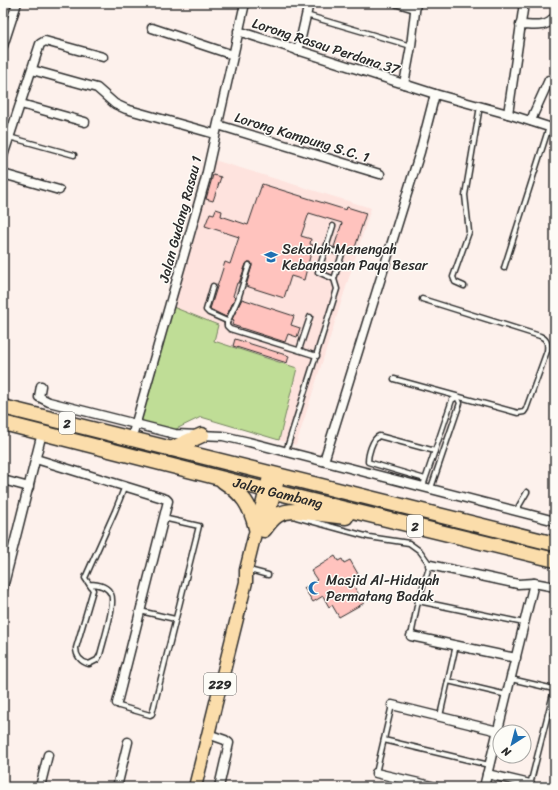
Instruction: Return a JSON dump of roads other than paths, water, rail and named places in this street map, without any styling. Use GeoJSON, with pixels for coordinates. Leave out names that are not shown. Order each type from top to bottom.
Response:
{"type":"FeatureCollection","features":[{"type":"Feature","properties":{"kind":"highway","name":"Jalan Gambang"},"geometry":{"type":"LineString","coordinates":[[3,407],[555,544]]}},
{"type":"Feature","properties":{"kind":"highway","name":"Jalan Gambang"},"geometry":{"type":"LineString","coordinates":[[3,423],[271,491],[555,560]]}},
{"type":"Feature","properties":{"kind":"highway"},"geometry":{"type":"LineString","coordinates":[[171,449],[202,434]]}},
{"type":"Feature","properties":{"kind":"highway"},"geometry":{"type":"LineString","coordinates":[[219,477],[244,498],[260,529],[280,513],[296,511],[410,525]]}},
{"type":"Feature","properties":{"kind":"main road","name":"229"},"geometry":{"type":"LineString","coordinates":[[195,787],[248,574],[275,475]]}},
{"type":"Feature","properties":{"kind":"street"},"geometry":{"type":"LineString","coordinates":[[3,46],[6,24],[17,3]]}},
{"type":"Feature","properties":{"kind":"street","name":"Jalan Gudang Rasau 1"},"geometry":{"type":"LineString","coordinates":[[131,440],[198,210],[245,3]]}},
{"type":"Feature","properties":{"kind":"street"},"geometry":{"type":"LineString","coordinates":[[298,51],[309,3]]}},
{"type":"Feature","properties":{"kind":"street"},"geometry":{"type":"LineString","coordinates":[[398,3],[416,5],[406,84]]}},
{"type":"Feature","properties":{"kind":"street"},"geometry":{"type":"LineString","coordinates":[[508,114],[524,3]]}},
{"type":"Feature","properties":{"kind":"street"},"geometry":{"type":"LineString","coordinates":[[520,25],[545,25],[552,21],[555,16]]}},
{"type":"Feature","properties":{"kind":"street"},"geometry":{"type":"LineString","coordinates":[[152,28],[233,54]]}},
{"type":"Feature","properties":{"kind":"street","name":"Lorong Rasau Perdana 37"},"geometry":{"type":"LineString","coordinates":[[238,32],[435,94],[552,128]]}},
{"type":"Feature","properties":{"kind":"street"},"geometry":{"type":"LineString","coordinates":[[3,156],[40,44],[45,41],[103,57]]}},
{"type":"Feature","properties":{"kind":"street"},"geometry":{"type":"LineString","coordinates":[[32,70],[97,88],[120,107],[215,134]]}},
{"type":"Feature","properties":{"kind":"street"},"geometry":{"type":"LineString","coordinates":[[531,122],[549,80]]}},
{"type":"Feature","properties":{"kind":"street"},"geometry":{"type":"LineString","coordinates":[[324,460],[420,152],[435,94]]}},
{"type":"Feature","properties":{"kind":"street"},"geometry":{"type":"LineString","coordinates":[[21,104],[85,122]]}},
{"type":"Feature","properties":{"kind":"street","name":"Lorong Kampung S.C. 1"},"geometry":{"type":"LineString","coordinates":[[218,125],[380,174]]}},
{"type":"Feature","properties":{"kind":"street"},"geometry":{"type":"LineString","coordinates":[[3,174],[60,190]]}},
{"type":"Feature","properties":{"kind":"street"},"geometry":{"type":"LineString","coordinates":[[41,386],[39,397],[49,402],[175,434],[223,436],[426,485],[555,521]]}},
{"type":"Feature","properties":{"kind":"street"},"geometry":{"type":"LineString","coordinates":[[3,588],[42,433]]}},
{"type":"Feature","properties":{"kind":"street"},"geometry":{"type":"LineString","coordinates":[[36,459],[166,499],[168,501],[117,703]]}},
{"type":"Feature","properties":{"kind":"street"},"geometry":{"type":"LineString","coordinates":[[3,480],[29,487]]}},
{"type":"Feature","properties":{"kind":"street"},"geometry":{"type":"LineString","coordinates":[[430,565],[518,584],[534,583],[555,587]]}},
{"type":"Feature","properties":{"kind":"street"},"geometry":{"type":"LineString","coordinates":[[500,724],[534,583]]}},
{"type":"Feature","properties":{"kind":"street"},"geometry":{"type":"LineString","coordinates":[[411,636],[516,658]]}},
{"type":"Feature","properties":{"kind":"street"},"geometry":{"type":"LineString","coordinates":[[392,705],[492,730]]}},
{"type":"Feature","properties":{"kind":"street"},"geometry":{"type":"LineString","coordinates":[[208,734],[226,740],[230,743],[220,787]]}},
{"type":"Feature","properties":{"kind":"street"},"geometry":{"type":"LineString","coordinates":[[117,787],[128,742]]}},
{"type":"Feature","properties":{"kind":"street"},"geometry":{"type":"LineString","coordinates":[[40,787],[48,755]]}},
{"type":"Feature","properties":{"kind":"street"},"geometry":{"type":"LineString","coordinates":[[484,787],[492,756]]}},
{"type":"Feature","properties":{"kind":"street"},"geometry":{"type":"LineString","coordinates":[[376,773],[436,787]]}},
{"type":"Feature","properties":{"kind":"street"},"geometry":{"type":"LineString","coordinates":[[487,774],[530,786]]}},
{"type":"Feature","properties":{"kind":"lane"},"geometry":{"type":"LineString","coordinates":[[306,15],[411,46]]}},
{"type":"Feature","properties":{"kind":"lane"},"geometry":{"type":"LineString","coordinates":[[464,286],[455,282],[454,278],[469,232],[465,195],[480,106]]}},
{"type":"Feature","properties":{"kind":"lane"},"geometry":{"type":"LineString","coordinates":[[504,268],[552,128]]}},
{"type":"Feature","properties":{"kind":"lane"},"geometry":{"type":"LineString","coordinates":[[10,137],[74,155]]}},
{"type":"Feature","properties":{"kind":"lane"},"geometry":{"type":"LineString","coordinates":[[333,226],[318,272],[334,279]]}},
{"type":"Feature","properties":{"kind":"lane"},"geometry":{"type":"LineString","coordinates":[[286,451],[337,289],[334,279],[342,254],[326,248]]}},
{"type":"Feature","properties":{"kind":"lane"},"geometry":{"type":"LineString","coordinates":[[227,323],[238,299],[249,266]]}},
{"type":"Feature","properties":{"kind":"lane"},"geometry":{"type":"LineString","coordinates":[[213,286],[206,310],[209,314],[225,319],[230,329],[317,356]]}},
{"type":"Feature","properties":{"kind":"lane"},"geometry":{"type":"LineString","coordinates":[[394,379],[518,414],[524,412],[526,409],[547,351],[547,342],[545,338],[422,299]]}},
{"type":"Feature","properties":{"kind":"lane"},"geometry":{"type":"LineString","coordinates":[[299,350],[310,317]]}},
{"type":"Feature","properties":{"kind":"lane"},"geometry":{"type":"LineString","coordinates":[[426,485],[434,451],[452,400],[457,396]]}},
{"type":"Feature","properties":{"kind":"lane"},"geometry":{"type":"LineString","coordinates":[[426,485],[460,403],[457,396]]}},
{"type":"Feature","properties":{"kind":"lane"},"geometry":{"type":"LineString","coordinates":[[426,485],[368,462],[368,458],[375,439],[379,436],[434,451]]}},
{"type":"Feature","properties":{"kind":"lane"},"geometry":{"type":"LineString","coordinates":[[89,584],[97,584],[106,588],[111,593],[113,604],[100,655],[97,660],[89,664],[84,663],[76,653],[76,648],[93,590],[89,584],[85,578],[125,486]]}},
{"type":"Feature","properties":{"kind":"lane"},"geometry":{"type":"LineString","coordinates":[[516,511],[527,492]]}},
{"type":"Feature","properties":{"kind":"lane"},"geometry":{"type":"LineString","coordinates":[[280,513],[369,537],[409,543],[420,551],[430,565],[418,601],[411,636]]}},
{"type":"Feature","properties":{"kind":"lane"},"geometry":{"type":"LineString","coordinates":[[117,703],[119,706],[150,715],[152,714],[199,526],[164,518]]}},
{"type":"Feature","properties":{"kind":"lane"},"geometry":{"type":"LineString","coordinates":[[248,574],[268,575]]}},
{"type":"Feature","properties":{"kind":"lane"},"geometry":{"type":"LineString","coordinates":[[418,601],[525,623]]}},
{"type":"Feature","properties":{"kind":"lane"},"geometry":{"type":"LineString","coordinates":[[140,611],[175,619]]}},
{"type":"Feature","properties":{"kind":"lane"},"geometry":{"type":"LineString","coordinates":[[440,717],[456,645]]}},
{"type":"Feature","properties":{"kind":"lane"},"geometry":{"type":"LineString","coordinates":[[511,679],[555,688],[530,786]]}},
{"type":"Feature","properties":{"kind":"lane"},"geometry":{"type":"LineString","coordinates":[[448,681],[507,695]]}},
{"type":"Feature","properties":{"kind":"lane"},"geometry":{"type":"LineString","coordinates":[[376,773],[392,705]]}},
{"type":"Feature","properties":{"kind":"lane"},"geometry":{"type":"LineString","coordinates":[[384,740],[490,765]]}},
{"type":"Feature","properties":{"kind":"place","name":"Sekolah Menengah Kebangsaan Paya Besar"},"geometry":{"type":"Point","coordinates":[271,257]}},
{"type":"Feature","properties":{"kind":"place","name":"Masjid Al-Hidayah Permatang Badak"},"geometry":{"type":"Point","coordinates":[315,588]}}]}
